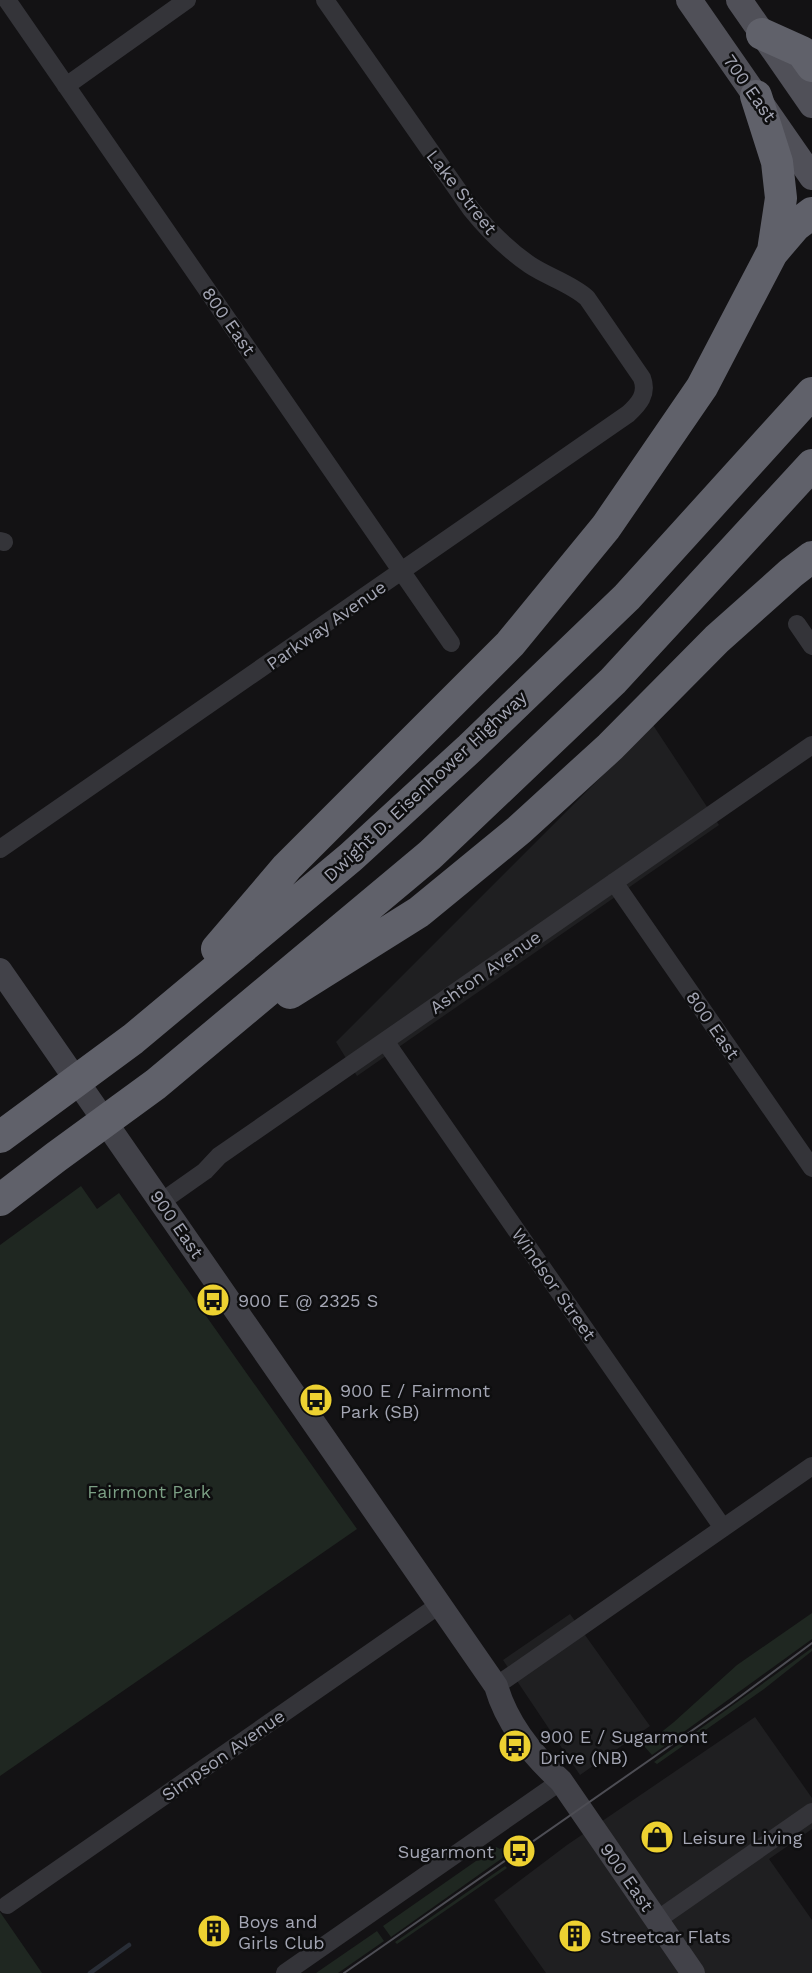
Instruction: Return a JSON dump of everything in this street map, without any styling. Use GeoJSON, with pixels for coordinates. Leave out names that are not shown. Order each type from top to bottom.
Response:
{"type":"FeatureCollection","features":[{"type":"Feature","properties":{"kind":"highway"},"geometry":{"type":"LineString","coordinates":[[762,34],[802,52],[812,66]]}},
{"type":"Feature","properties":{"kind":"highway"},"geometry":{"type":"LineString","coordinates":[[756,96],[777,162],[780,185],[781,198],[772,253]]}},
{"type":"Feature","properties":{"kind":"highway"},"geometry":{"type":"LineString","coordinates":[[159,1017],[287,867],[510,644],[606,527],[702,387],[772,253],[795,226],[812,212]]}},
{"type":"Feature","properties":{"kind":"highway","name":"Dwight D. Eisenhower Highway"},"geometry":{"type":"LineString","coordinates":[[0,1137],[133,1039],[351,857],[627,597],[812,393]]}},
{"type":"Feature","properties":{"kind":"highway"},"geometry":{"type":"LineString","coordinates":[[0,1200],[156,1084],[439,846],[613,681],[812,465]]}},
{"type":"Feature","properties":{"kind":"highway"},"geometry":{"type":"LineString","coordinates":[[185,1059],[419,912],[519,830],[610,747],[717,639],[790,573],[812,557]]}},
{"type":"Feature","properties":{"kind":"main road","name":"700 East"},"geometry":{"type":"LineString","coordinates":[[689,0],[812,177]]}},
{"type":"Feature","properties":{"kind":"main road"},"geometry":{"type":"LineString","coordinates":[[739,0],[812,105]]}},
{"type":"Feature","properties":{"kind":"street","name":"800 East"},"geometry":{"type":"LineString","coordinates":[[7,0],[451,643]]}},
{"type":"Feature","properties":{"kind":"street"},"geometry":{"type":"LineString","coordinates":[[66,86],[187,0]]}},
{"type":"Feature","properties":{"kind":"street","name":"Lake Street"},"geometry":{"type":"LineString","coordinates":[[325,0],[471,209],[498,239],[521,258],[587,298],[642,378],[645,392]]}},
{"type":"Feature","properties":{"kind":"street","name":"Parkway Avenue"},"geometry":{"type":"LineString","coordinates":[[0,849],[628,414],[645,392]]}},
{"type":"Feature","properties":{"kind":"street"},"geometry":{"type":"LineString","coordinates":[[797,624],[812,646]]}},
{"type":"Feature","properties":{"kind":"street","name":"Ashton Avenue"},"geometry":{"type":"LineString","coordinates":[[161,1202],[205,1171],[219,1156],[812,745]]}},
{"type":"Feature","properties":{"kind":"street","name":"800 East"},"geometry":{"type":"LineString","coordinates":[[614,882],[812,1168]]}},
{"type":"Feature","properties":{"kind":"street","name":"900 East"},"geometry":{"type":"LineString","coordinates":[[0,971],[496,1686],[515,1701],[551,1752],[561,1782],[694,1973]]}},
{"type":"Feature","properties":{"kind":"street","name":"Windsor Street"},"geometry":{"type":"LineString","coordinates":[[385,1041],[723,1528]]}},
{"type":"Feature","properties":{"kind":"street"},"geometry":{"type":"LineString","coordinates":[[496,1686],[812,1465]]}},
{"type":"Feature","properties":{"kind":"street","name":"Simpson Avenue"},"geometry":{"type":"LineString","coordinates":[[7,1905],[439,1605]]}},
{"type":"Feature","properties":{"kind":"street"},"geometry":{"type":"LineString","coordinates":[[285,1973],[561,1782]]}},
{"type":"Feature","properties":{"kind":"street"},"geometry":{"type":"LineString","coordinates":[[657,1920],[812,1812]]}},
{"type":"Feature","properties":{"kind":"shaded area"},"geometry":{"type":"Polygon","coordinates":[[[653,725],[719,825],[357,1076],[336,1042],[653,725]]]}},
{"type":"Feature","properties":{"kind":"shaded area"},"geometry":{"type":"Polygon","coordinates":[[[570,1614],[650,1726],[580,1775],[503,1660],[570,1614]]]}},
{"type":"Feature","properties":{"kind":"shaded area"},"geometry":{"type":"Polygon","coordinates":[[[755,1717],[812,1798],[812,1829],[769,1859],[812,1920],[812,1973],[546,1973],[494,1900],[567,1845],[755,1717]]]}},
{"type":"Feature","properties":{"kind":"green space","name":"Fairmont Park"},"geometry":{"type":"Polygon","coordinates":[[[81,1186],[97,1209],[119,1193],[357,1529],[0,1776],[0,1245],[81,1186]]]}},
{"type":"Feature","properties":{"kind":"green space"},"geometry":{"type":"Polygon","coordinates":[[[812,1613],[812,1639],[652,1755],[644,1746],[737,1665],[812,1613]]]}},
{"type":"Feature","properties":{"kind":"green space"},"geometry":{"type":"Polygon","coordinates":[[[812,1648],[812,1651],[764,1689],[657,1764],[654,1762],[812,1648]]]}},
{"type":"Feature","properties":{"kind":"green space"},"geometry":{"type":"Polygon","coordinates":[[[507,1845],[511,1850],[501,1859],[391,1937],[383,1926],[496,1847],[500,1849],[507,1845]]]}},
{"type":"Feature","properties":{"kind":"green space"},"geometry":{"type":"Polygon","coordinates":[[[505,1866],[507,1868],[397,1944],[395,1942],[505,1866]]]}},
{"type":"Feature","properties":{"kind":"green space"},"geometry":{"type":"Polygon","coordinates":[[[0,1912],[42,1973],[0,1973],[0,1912]]]}},
{"type":"Feature","properties":{"kind":"green space"},"geometry":{"type":"Polygon","coordinates":[[[377,1931],[384,1941],[338,1973],[316,1973],[377,1931]]]}},
{"type":"Feature","properties":{"kind":"waterway"},"geometry":{"type":"LineString","coordinates":[[90,1973],[129,1945]]}},
{"type":"Feature","properties":{"kind":"tram line"},"geometry":{"type":"LineString","coordinates":[[344,1973],[730,1704],[812,1643]]}},
{"type":"Feature","properties":{"kind":"place","name":"900 E @ 2325 S"},"geometry":{"type":"Point","coordinates":[213,1300]}},
{"type":"Feature","properties":{"kind":"place","name":"900 E / Fairmont Park (SB)"},"geometry":{"type":"Point","coordinates":[316,1400]}},
{"type":"Feature","properties":{"kind":"place","name":"900 E / Sugarmont Drive (NB)"},"geometry":{"type":"Point","coordinates":[515,1746]}},
{"type":"Feature","properties":{"kind":"place","name":"Leisure Living"},"geometry":{"type":"Point","coordinates":[657,1837]}},
{"type":"Feature","properties":{"kind":"place","name":"Sugarmont"},"geometry":{"type":"Point","coordinates":[519,1851]}},
{"type":"Feature","properties":{"kind":"place","name":"Boys and Girls Club"},"geometry":{"type":"Point","coordinates":[214,1931]}},
{"type":"Feature","properties":{"kind":"place","name":"Streetcar Flats"},"geometry":{"type":"Point","coordinates":[575,1936]}}]}
